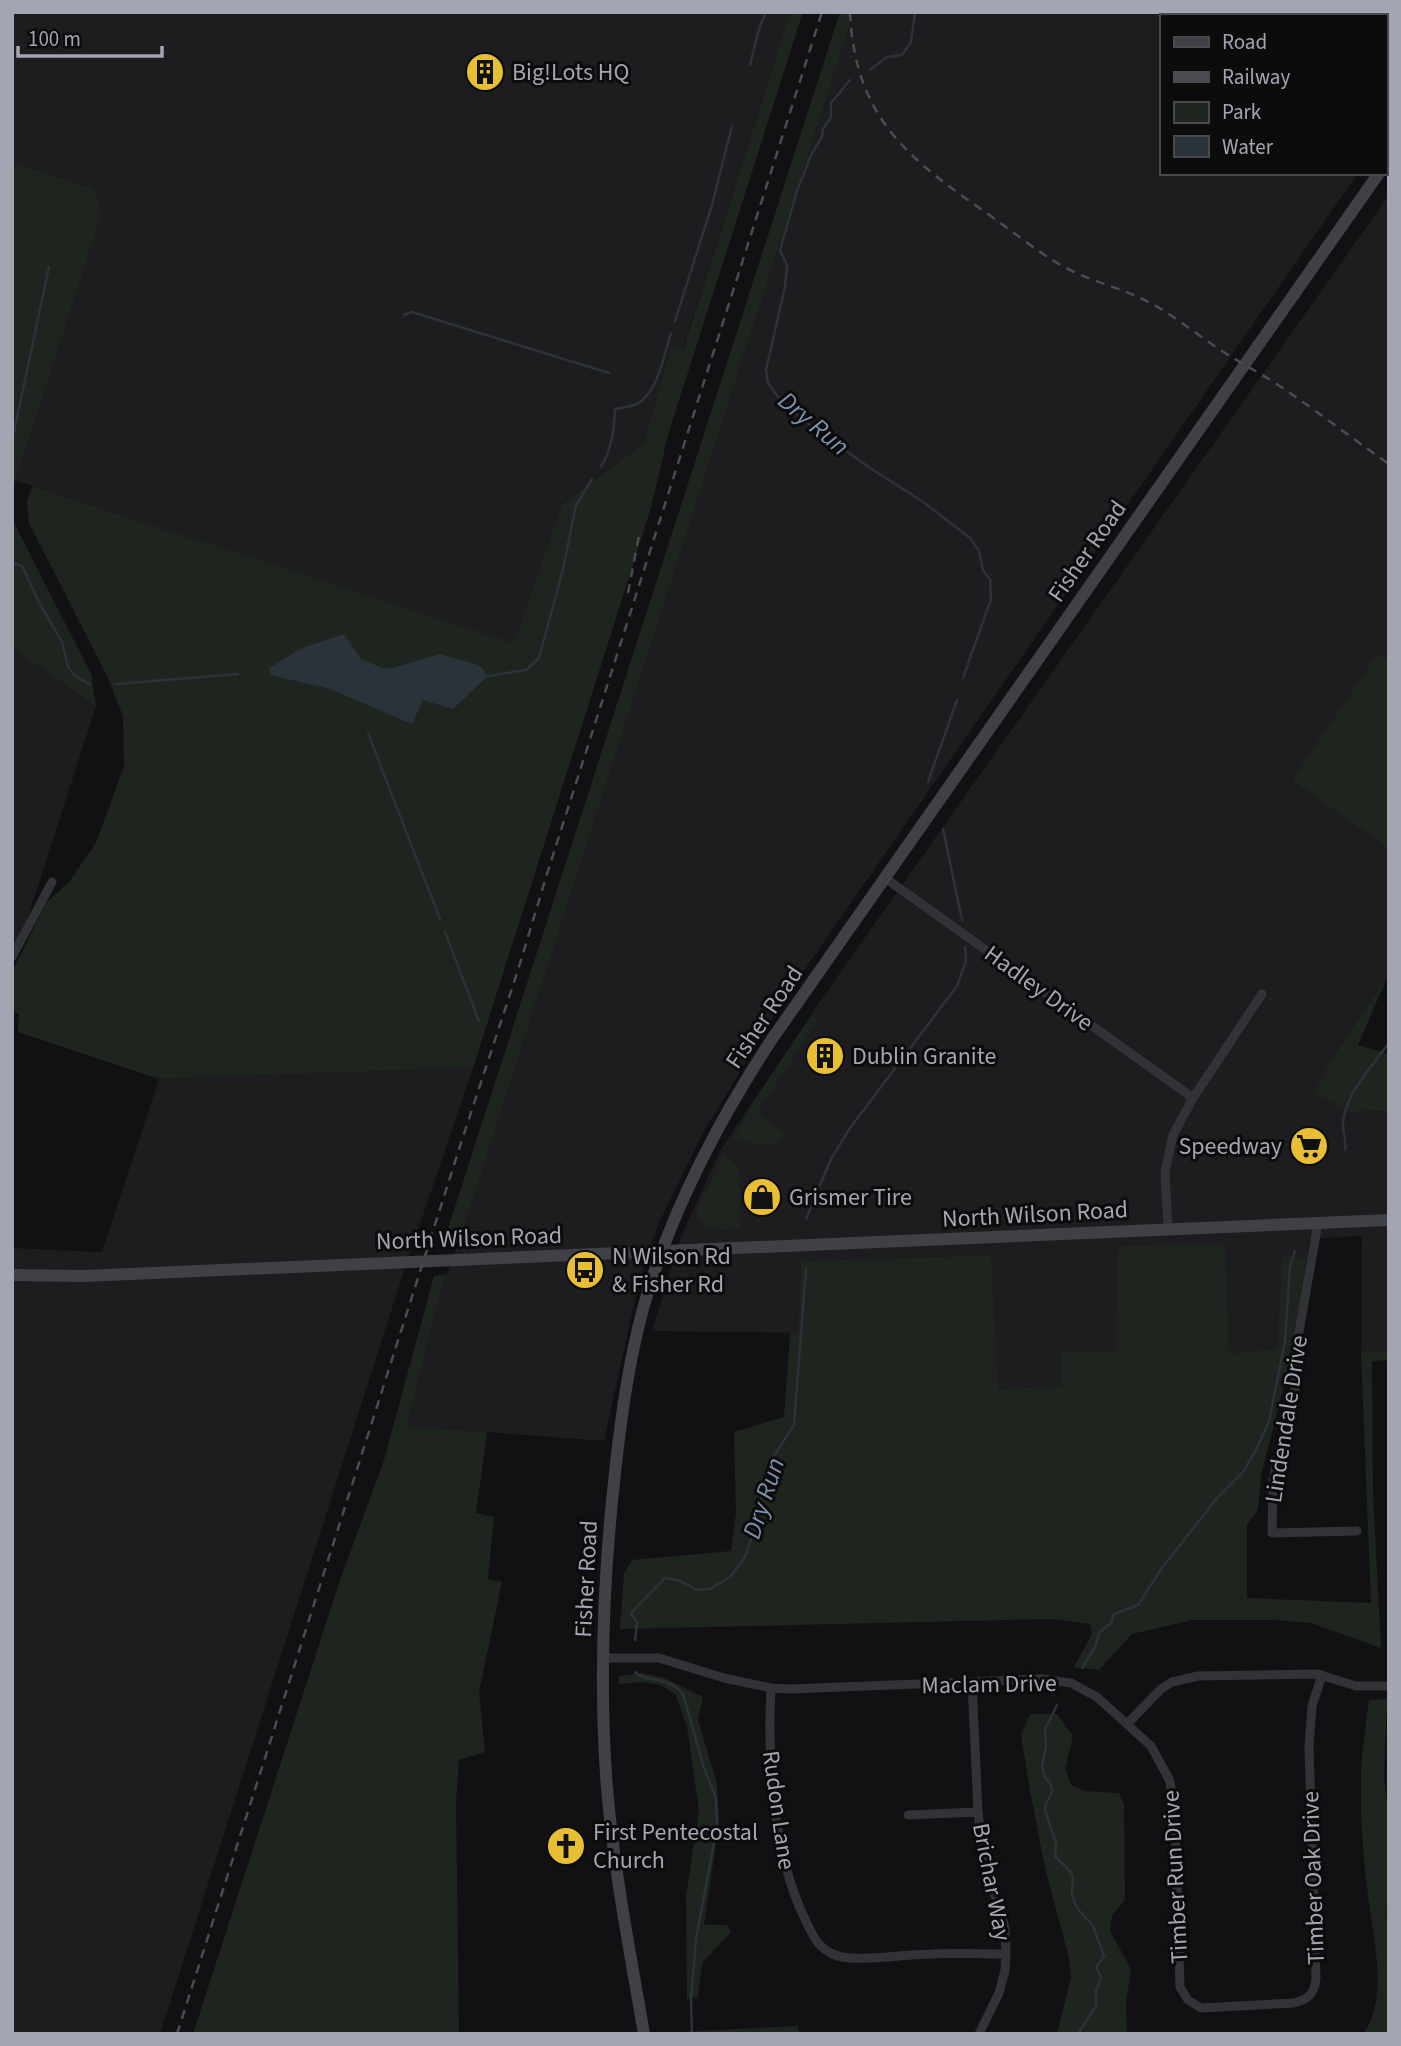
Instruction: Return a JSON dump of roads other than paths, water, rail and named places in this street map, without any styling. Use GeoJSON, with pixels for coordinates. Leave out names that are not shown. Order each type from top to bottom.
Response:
{"type":"FeatureCollection","features":[{"type":"Feature","properties":{"kind":"main road","name":"Fisher Road"},"geometry":{"type":"LineString","coordinates":[[644,2034],[616,1863],[607,1788],[603,1657],[606,1572],[618,1442],[641,1318],[676,1216],[703,1158],[741,1088],[772,1039],[1378,175]]}},
{"type":"Feature","properties":{"kind":"main road","name":"North Wilson Road"},"geometry":{"type":"LineString","coordinates":[[12,1275],[84,1276],[1389,1220]]}},
{"type":"Feature","properties":{"kind":"street","name":"Hadley Drive"},"geometry":{"type":"LineString","coordinates":[[885,878],[1193,1098]]}},
{"type":"Feature","properties":{"kind":"street"},"geometry":{"type":"LineString","coordinates":[[12,957],[52,882]]}},
{"type":"Feature","properties":{"kind":"street"},"geometry":{"type":"LineString","coordinates":[[1168,1229],[1166,1161],[1177,1125],[1262,993]]}},
{"type":"Feature","properties":{"kind":"street","name":"Lindendale Drive"},"geometry":{"type":"LineString","coordinates":[[1318,1223],[1297,1343],[1291,1426],[1280,1448],[1273,1481],[1272,1533],[1357,1531]]}},
{"type":"Feature","properties":{"kind":"street","name":"Maclam Drive"},"geometry":{"type":"LineString","coordinates":[[603,1657],[659,1658],[724,1678],[771,1688],[857,1688],[1042,1679],[1071,1683],[1097,1697],[1128,1723]]}},
{"type":"Feature","properties":{"kind":"street"},"geometry":{"type":"LineString","coordinates":[[1128,1723],[1161,1689],[1185,1678],[1291,1673],[1322,1675],[1356,1686],[1389,1686]]}},
{"type":"Feature","properties":{"kind":"street","name":"Timber Oak Drive"},"geometry":{"type":"LineString","coordinates":[[1188,2000],[1201,2008],[1293,2003],[1303,2001],[1314,1991],[1316,1977],[1309,1736],[1312,1706],[1322,1675]]}},
{"type":"Feature","properties":{"kind":"street","name":"Brichar Way"},"geometry":{"type":"LineString","coordinates":[[972,1682],[978,1812],[985,1870],[1000,1908],[1005,1928],[1006,1954],[999,1993],[979,2034]]}},
{"type":"Feature","properties":{"kind":"street","name":"Rudon Lane"},"geometry":{"type":"LineString","coordinates":[[771,1688],[769,1744],[785,1871],[793,1895],[809,1927],[824,1949],[837,1956],[852,1958],[1006,1954]]}},
{"type":"Feature","properties":{"kind":"street","name":"Timber Run Drive"},"geometry":{"type":"LineString","coordinates":[[1128,1723],[1151,1746],[1170,1781],[1175,1821],[1181,1987],[1188,2000]]}},
{"type":"Feature","properties":{"kind":"street"},"geometry":{"type":"LineString","coordinates":[[908,1815],[978,1812]]}},
{"type":"Feature","properties":{"kind":"water"},"geometry":{"type":"Polygon","coordinates":[[[344,634],[361,659],[382,668],[393,668],[439,654],[479,665],[488,676],[453,709],[423,700],[412,724],[330,689],[270,675],[269,668],[302,648],[344,634]]]}},
{"type":"Feature","properties":{"kind":"waterway"},"geometry":{"type":"LineString","coordinates":[[750,65],[766,12]]}},
{"type":"Feature","properties":{"kind":"waterway","name":"Dry Run"},"geometry":{"type":"LineString","coordinates":[[870,70],[887,57],[902,55],[911,42],[915,12]]}},
{"type":"Feature","properties":{"kind":"waterway","name":"Dry Run"},"geometry":{"type":"LineString","coordinates":[[850,80],[831,103],[831,117],[811,155],[797,191],[780,250],[787,265],[785,287],[766,370],[768,383],[781,401],[800,418],[922,501],[970,538],[979,551],[983,571],[990,579],[991,599],[963,678]]}},
{"type":"Feature","properties":{"kind":"waterway"},"geometry":{"type":"LineString","coordinates":[[675,321],[712,205],[732,126]]}},
{"type":"Feature","properties":{"kind":"waterway"},"geometry":{"type":"LineString","coordinates":[[12,441],[49,267]]}},
{"type":"Feature","properties":{"kind":"waterway"},"geometry":{"type":"LineString","coordinates":[[404,315],[412,312],[609,373]]}},
{"type":"Feature","properties":{"kind":"waterway"},"geometry":{"type":"LineString","coordinates":[[601,467],[612,439],[615,409],[637,404],[650,391],[671,333]]}},
{"type":"Feature","properties":{"kind":"waterway"},"geometry":{"type":"LineString","coordinates":[[488,676],[526,670],[539,658],[563,569],[576,505],[592,479]]}},
{"type":"Feature","properties":{"kind":"waterway"},"geometry":{"type":"LineString","coordinates":[[12,562],[22,566],[62,642],[68,667],[76,677],[90,684]]}},
{"type":"Feature","properties":{"kind":"waterway"},"geometry":{"type":"LineString","coordinates":[[116,684],[238,674]]}},
{"type":"Feature","properties":{"kind":"waterway","name":"Dry Run"},"geometry":{"type":"LineString","coordinates":[[928,782],[957,700]]}},
{"type":"Feature","properties":{"kind":"waterway"},"geometry":{"type":"LineString","coordinates":[[368,733],[440,919]]}},
{"type":"Feature","properties":{"kind":"waterway","name":"Dry Run"},"geometry":{"type":"LineString","coordinates":[[943,829],[962,920]]}},
{"type":"Feature","properties":{"kind":"waterway"},"geometry":{"type":"LineString","coordinates":[[445,932],[479,1021]]}},
{"type":"Feature","properties":{"kind":"waterway","name":"Dry Run"},"geometry":{"type":"LineString","coordinates":[[806,1219],[831,1159],[850,1128],[957,986],[966,961],[965,947]]}},
{"type":"Feature","properties":{"kind":"waterway"},"geometry":{"type":"LineString","coordinates":[[1345,1150],[1343,1122],[1349,1101],[1389,1043]]}},
{"type":"Feature","properties":{"kind":"waterway"},"geometry":{"type":"LineString","coordinates":[[1082,1668],[1095,1647],[1099,1633],[1111,1623],[1114,1614],[1138,1605],[1162,1568],[1217,1498],[1243,1472],[1257,1448],[1269,1421],[1285,1341],[1290,1267],[1295,1251]]}},
{"type":"Feature","properties":{"kind":"waterway","name":"Dry Run"},"geometry":{"type":"LineString","coordinates":[[635,1640],[637,1623],[631,1613],[665,1578],[680,1581],[697,1590],[710,1589],[730,1577],[745,1557],[755,1528],[768,1465],[794,1425],[806,1269]]}},
{"type":"Feature","properties":{"kind":"waterway","name":"Dry Run"},"geometry":{"type":"LineString","coordinates":[[635,1672],[645,1678],[670,1684],[683,1694],[704,1768],[716,1798],[717,1827],[696,1939],[691,1998],[692,2034]]}},
{"type":"Feature","properties":{"kind":"waterway"},"geometry":{"type":"LineString","coordinates":[[1057,1705],[1045,1729],[1046,1747],[1042,1766],[1052,1792],[1045,1810],[1056,1843],[1055,1856],[1073,1877],[1072,1896],[1077,1908],[1093,1926],[1104,1956],[1096,1968],[1101,1977],[1096,1991],[1096,2006],[1078,2034]]}},
{"type":"Feature","properties":{"kind":"railway"},"geometry":{"type":"LineString","coordinates":[[177,2034],[822,12]]}},
{"type":"Feature","properties":{"kind":"railway"},"geometry":{"type":"LineString","coordinates":[[850,12],[854,50],[863,83],[876,111],[893,135],[938,178],[1053,260],[1074,272],[1129,293],[1161,309],[1287,391],[1389,464]]}},
{"type":"Feature","properties":{"kind":"railway"},"geometry":{"type":"LineString","coordinates":[[628,593],[640,530]]}},
{"type":"Feature","properties":{"kind":"place","name":"Big!Lots HQ"},"geometry":{"type":"Point","coordinates":[485,72]}},
{"type":"Feature","properties":{"kind":"place","name":"Dublin Granite"},"geometry":{"type":"Point","coordinates":[825,1056]}},
{"type":"Feature","properties":{"kind":"place","name":"Speedway"},"geometry":{"type":"Point","coordinates":[1309,1146]}},
{"type":"Feature","properties":{"kind":"place","name":"Grismer Tire"},"geometry":{"type":"Point","coordinates":[762,1197]}},
{"type":"Feature","properties":{"kind":"place","name":"N Wilson Rd & Fisher Rd"},"geometry":{"type":"Point","coordinates":[585,1270]}},
{"type":"Feature","properties":{"kind":"place","name":"First Pentecostal Church"},"geometry":{"type":"Point","coordinates":[566,1846]}}]}
